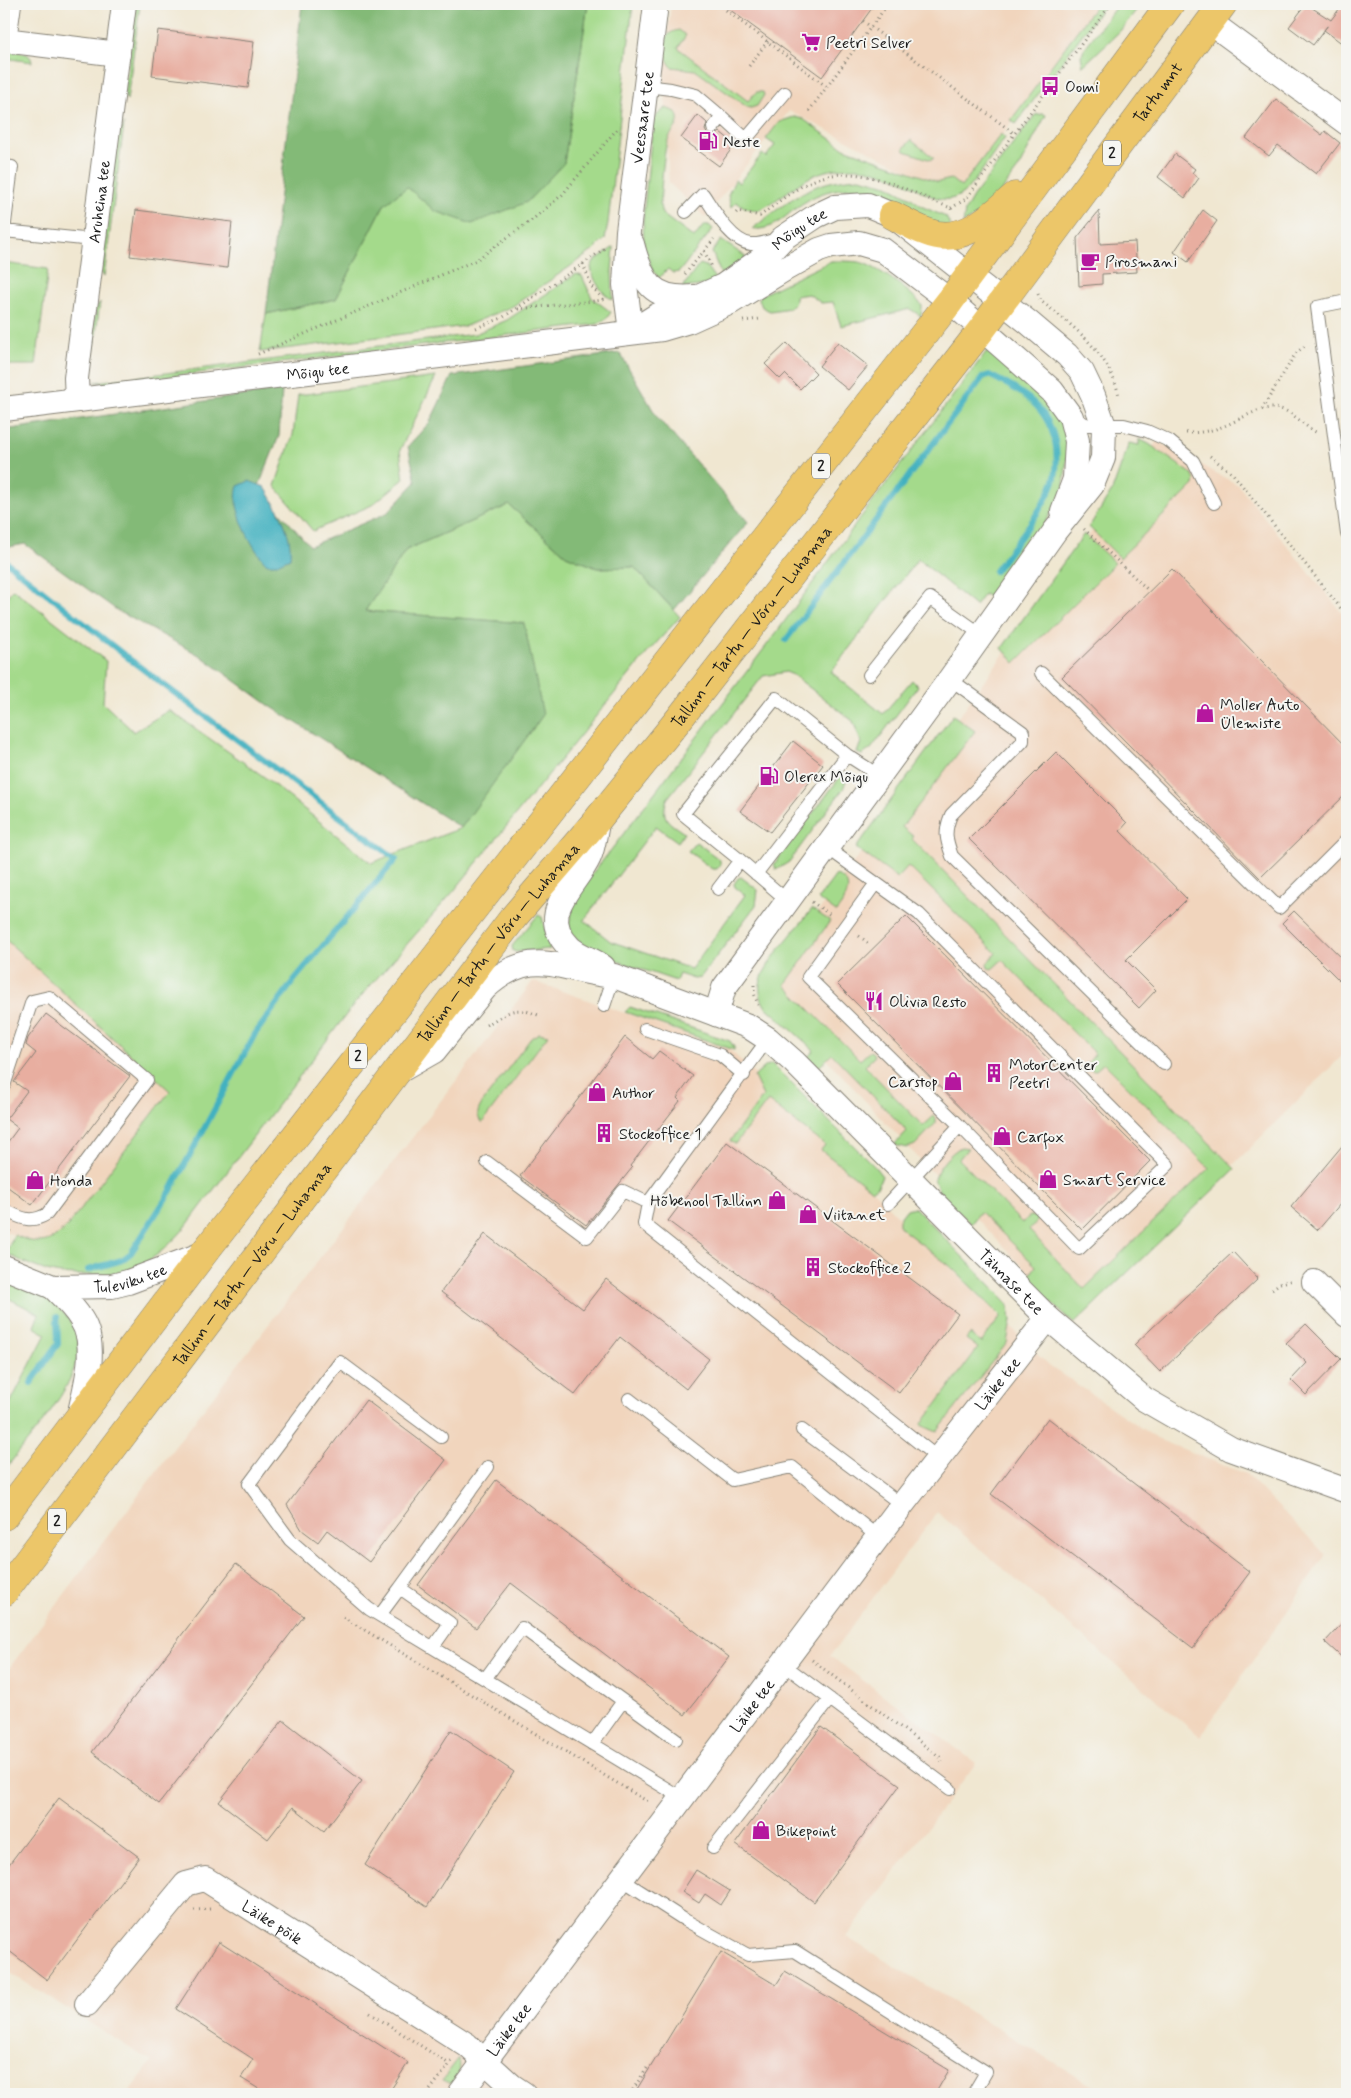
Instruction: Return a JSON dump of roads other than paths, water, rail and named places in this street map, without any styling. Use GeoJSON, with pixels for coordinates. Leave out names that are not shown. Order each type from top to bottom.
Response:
{"type":"FeatureCollection","features":[{"type":"Feature","properties":{"kind":"highway","name":"2"},"geometry":{"type":"LineString","coordinates":[[4,1516],[203,1254],[950,301],[1170,4]]}},
{"type":"Feature","properties":{"kind":"highway","name":"Tartu mnt"},"geometry":{"type":"LineString","coordinates":[[1002,302],[1216,13]]}},
{"type":"Feature","properties":{"kind":"highway"},"geometry":{"type":"LineString","coordinates":[[892,215],[928,232],[944,237],[959,234],[976,228],[1050,166]]}},
{"type":"Feature","properties":{"kind":"highway","name":"Tallinn — Tartu — Võru — Luhamaa"},"geometry":{"type":"LineString","coordinates":[[4,1592],[513,918],[598,819],[679,719],[1002,302]]}},
{"type":"Feature","properties":{"kind":"street"},"geometry":{"type":"LineString","coordinates":[[9,4],[4,40],[118,54]]}},
{"type":"Feature","properties":{"kind":"street","name":"Aruheina tee"},"geometry":{"type":"LineString","coordinates":[[77,400],[76,378],[124,4]]}},
{"type":"Feature","properties":{"kind":"street","name":"Veesaare tee"},"geometry":{"type":"LineString","coordinates":[[631,332],[625,285],[628,231],[656,4]]}},
{"type":"Feature","properties":{"kind":"street"},"geometry":{"type":"LineString","coordinates":[[1216,13],[1347,123]]}},
{"type":"Feature","properties":{"kind":"street","name":"Mõigu tee"},"geometry":{"type":"LineString","coordinates":[[631,332],[656,316],[723,286],[767,255],[783,238],[816,216],[835,207],[868,205],[892,215],[1067,355],[1082,372],[1093,395],[1104,426]]}},
{"type":"Feature","properties":{"kind":"street","name":"Veesaare tee"},"geometry":{"type":"LineString","coordinates":[[628,231],[636,261],[644,278],[656,291],[668,297],[701,296]]}},
{"type":"Feature","properties":{"kind":"street","name":"Mõigu tee"},"geometry":{"type":"LineString","coordinates":[[4,408],[662,328],[689,321],[731,302],[819,250],[843,243],[859,243],[883,250],[950,301],[1052,391],[1071,417]]}},
{"type":"Feature","properties":{"kind":"street"},"geometry":{"type":"LineString","coordinates":[[1055,531],[1075,479],[1077,441],[1071,417]]}},
{"type":"Feature","properties":{"kind":"street"},"geometry":{"type":"LineString","coordinates":[[716,1014],[724,988],[982,635],[1055,531],[1092,486],[1103,458],[1104,426]]}},
{"type":"Feature","properties":{"kind":"street"},"geometry":{"type":"LineString","coordinates":[[598,819],[590,856],[563,896],[556,918],[558,931],[571,948],[582,957],[597,963],[614,976]]}},
{"type":"Feature","properties":{"kind":"street"},"geometry":{"type":"LineString","coordinates":[[398,1072],[434,1051],[485,988],[504,973],[519,966],[542,962],[561,964],[595,975],[614,976]]}},
{"type":"Feature","properties":{"kind":"street","name":"Tähnase tee"},"geometry":{"type":"LineString","coordinates":[[614,976],[748,1026],[768,1039],[794,1062],[1048,1318],[1144,1399],[1231,1449],[1347,1491]]}},
{"type":"Feature","properties":{"kind":"street","name":"Tuleviku tee"},"geometry":{"type":"LineString","coordinates":[[4,1268],[53,1287],[112,1286],[128,1282],[203,1254]]}},
{"type":"Feature","properties":{"kind":"street"},"geometry":{"type":"LineString","coordinates":[[1314,1282],[1347,1315]]}},
{"type":"Feature","properties":{"kind":"street","name":"Tuleviku tee"},"geometry":{"type":"LineString","coordinates":[[53,1287],[82,1320],[88,1333],[90,1350],[79,1417]]}},
{"type":"Feature","properties":{"kind":"street","name":"Läike tee"},"geometry":{"type":"LineString","coordinates":[[460,2094],[621,1879],[673,1792],[783,1664],[902,1505],[1048,1318]]}},
{"type":"Feature","properties":{"kind":"street","name":"Läike põik"},"geometry":{"type":"LineString","coordinates":[[86,2004],[186,1884],[206,1879],[467,2045],[524,2094]]}},
{"type":"Feature","properties":{"kind":"lane"},"geometry":{"type":"LineString","coordinates":[[646,86],[696,95],[717,122],[746,139],[785,92]]}},
{"type":"Feature","properties":{"kind":"lane"},"geometry":{"type":"LineString","coordinates":[[4,166],[12,167],[4,230],[93,240]]}},
{"type":"Feature","properties":{"kind":"lane"},"geometry":{"type":"LineString","coordinates":[[686,212],[703,194],[725,227],[740,240],[749,244],[759,244],[783,238]]}},
{"type":"Feature","properties":{"kind":"lane"},"geometry":{"type":"LineString","coordinates":[[1347,301],[1317,307],[1347,534]]}},
{"type":"Feature","properties":{"kind":"lane"},"geometry":{"type":"LineString","coordinates":[[1071,417],[1088,425],[1124,425],[1147,431],[1169,441],[1193,461],[1214,503]]}},
{"type":"Feature","properties":{"kind":"lane"},"geometry":{"type":"LineString","coordinates":[[870,675],[930,598],[982,635]]}},
{"type":"Feature","properties":{"kind":"lane"},"geometry":{"type":"LineString","coordinates":[[1041,673],[1279,908],[1347,840]]}},
{"type":"Feature","properties":{"kind":"lane"},"geometry":{"type":"LineString","coordinates":[[950,679],[1023,732],[1023,741],[951,815],[946,828],[946,841],[952,856],[1164,1064]]}},
{"type":"Feature","properties":{"kind":"lane"},"geometry":{"type":"LineString","coordinates":[[788,901],[683,814],[776,698],[847,755],[878,775]]}},
{"type":"Feature","properties":{"kind":"lane"},"geometry":{"type":"LineString","coordinates":[[756,874],[847,755]]}},
{"type":"Feature","properties":{"kind":"lane"},"geometry":{"type":"LineString","coordinates":[[826,847],[876,882],[919,914],[1168,1165],[1079,1249],[960,1126],[808,976],[876,882]]}},
{"type":"Feature","properties":{"kind":"lane"},"geometry":{"type":"LineString","coordinates":[[718,889],[740,860]]}},
{"type":"Feature","properties":{"kind":"lane"},"geometry":{"type":"LineString","coordinates":[[604,1006],[614,976]]}},
{"type":"Feature","properties":{"kind":"lane"},"geometry":{"type":"LineString","coordinates":[[4,1086],[32,1001],[49,997],[147,1080],[47,1214],[37,1220],[25,1220],[4,1210]]}},
{"type":"Feature","properties":{"kind":"lane"},"geometry":{"type":"LineString","coordinates":[[645,1029],[720,1055],[744,1074]]}},
{"type":"Feature","properties":{"kind":"lane"},"geometry":{"type":"LineString","coordinates":[[768,1039],[648,1203],[644,1224],[938,1458]]}},
{"type":"Feature","properties":{"kind":"lane"},"geometry":{"type":"LineString","coordinates":[[888,1204],[960,1126]]}},
{"type":"Feature","properties":{"kind":"lane"},"geometry":{"type":"LineString","coordinates":[[487,1162],[587,1237],[623,1191],[648,1203]]}},
{"type":"Feature","properties":{"kind":"lane"},"geometry":{"type":"LineString","coordinates":[[441,1436],[340,1362],[248,1484],[290,1540],[369,1609],[673,1792]]}},
{"type":"Feature","properties":{"kind":"lane"},"geometry":{"type":"LineString","coordinates":[[629,1399],[733,1480],[792,1467],[878,1537]]}},
{"type":"Feature","properties":{"kind":"lane"},"geometry":{"type":"LineString","coordinates":[[802,1430],[902,1505]]}},
{"type":"Feature","properties":{"kind":"lane"},"geometry":{"type":"LineString","coordinates":[[380,1615],[488,1467]]}},
{"type":"Feature","properties":{"kind":"lane"},"geometry":{"type":"LineString","coordinates":[[400,1588],[450,1624],[433,1647]]}},
{"type":"Feature","properties":{"kind":"lane"},"geometry":{"type":"LineString","coordinates":[[485,1679],[522,1628],[676,1739]]}},
{"type":"Feature","properties":{"kind":"lane"},"geometry":{"type":"LineString","coordinates":[[783,1664],[950,1789]]}},
{"type":"Feature","properties":{"kind":"lane"},"geometry":{"type":"LineString","coordinates":[[713,1848],[830,1699]]}},
{"type":"Feature","properties":{"kind":"lane"},"geometry":{"type":"LineString","coordinates":[[592,1744],[623,1701]]}},
{"type":"Feature","properties":{"kind":"lane"},"geometry":{"type":"LineString","coordinates":[[621,1879],[693,1925],[748,1955],[795,1951],[986,2072],[973,2094]]}},
{"type":"Feature","properties":{"kind":"water"},"geometry":{"type":"Polygon","coordinates":[[[249,481],[265,487],[287,530],[290,558],[277,564],[267,564],[261,557],[249,538],[240,516],[236,495],[238,486],[249,481]]]}},
{"type":"Feature","properties":{"kind":"waterway"},"geometry":{"type":"LineString","coordinates":[[786,640],[983,377],[989,375],[1013,387],[1033,402],[1041,411],[1053,433],[1057,455],[1054,481],[1043,504],[995,571]]}},
{"type":"Feature","properties":{"kind":"waterway"},"geometry":{"type":"LineString","coordinates":[[4,560],[132,661],[396,859],[295,979],[255,1034],[170,1192],[131,1253],[122,1260],[88,1270]]}},
{"type":"Feature","properties":{"kind":"waterway"},"geometry":{"type":"LineString","coordinates":[[31,1383],[58,1344],[57,1317]]}},
{"type":"Feature","properties":{"kind":"place","name":"Peetri Selver"},"geometry":{"type":"Point","coordinates":[811,42]}},
{"type":"Feature","properties":{"kind":"place","name":"Oomi"},"geometry":{"type":"Point","coordinates":[1050,86]}},
{"type":"Feature","properties":{"kind":"place","name":"Neste"},"geometry":{"type":"Point","coordinates":[708,141]}},
{"type":"Feature","properties":{"kind":"place","name":"Pirosmani"},"geometry":{"type":"Point","coordinates":[1090,261]}},
{"type":"Feature","properties":{"kind":"place","name":"Moller Auto Ülemiste"},"geometry":{"type":"Point","coordinates":[1205,713]}},
{"type":"Feature","properties":{"kind":"place","name":"Olerex Mõigu"},"geometry":{"type":"Point","coordinates":[769,776]}},
{"type":"Feature","properties":{"kind":"place","name":"Olivia Resto"},"geometry":{"type":"Point","coordinates":[874,1001]}},
{"type":"Feature","properties":{"kind":"place","name":"MotorCenter Peetri"},"geometry":{"type":"Point","coordinates":[994,1073]}},
{"type":"Feature","properties":{"kind":"place","name":"Carstop"},"geometry":{"type":"Point","coordinates":[953,1081]}},
{"type":"Feature","properties":{"kind":"place","name":"Author"},"geometry":{"type":"Point","coordinates":[597,1092]}},
{"type":"Feature","properties":{"kind":"place","name":"Stockoffice 1"},"geometry":{"type":"Point","coordinates":[604,1133]}},
{"type":"Feature","properties":{"kind":"place","name":"Carfox"},"geometry":{"type":"Point","coordinates":[1002,1136]}},
{"type":"Feature","properties":{"kind":"place","name":"Smart Service"},"geometry":{"type":"Point","coordinates":[1048,1179]}},
{"type":"Feature","properties":{"kind":"place","name":"Honda"},"geometry":{"type":"Point","coordinates":[35,1180]}},
{"type":"Feature","properties":{"kind":"place","name":"Hõbenool Tallinn"},"geometry":{"type":"Point","coordinates":[777,1200]}},
{"type":"Feature","properties":{"kind":"place","name":"Viitanet"},"geometry":{"type":"Point","coordinates":[808,1214]}},
{"type":"Feature","properties":{"kind":"place","name":"Stockoffice 2"},"geometry":{"type":"Point","coordinates":[813,1267]}},
{"type":"Feature","properties":{"kind":"place","name":"Bikepoint"},"geometry":{"type":"Point","coordinates":[761,1830]}}]}
